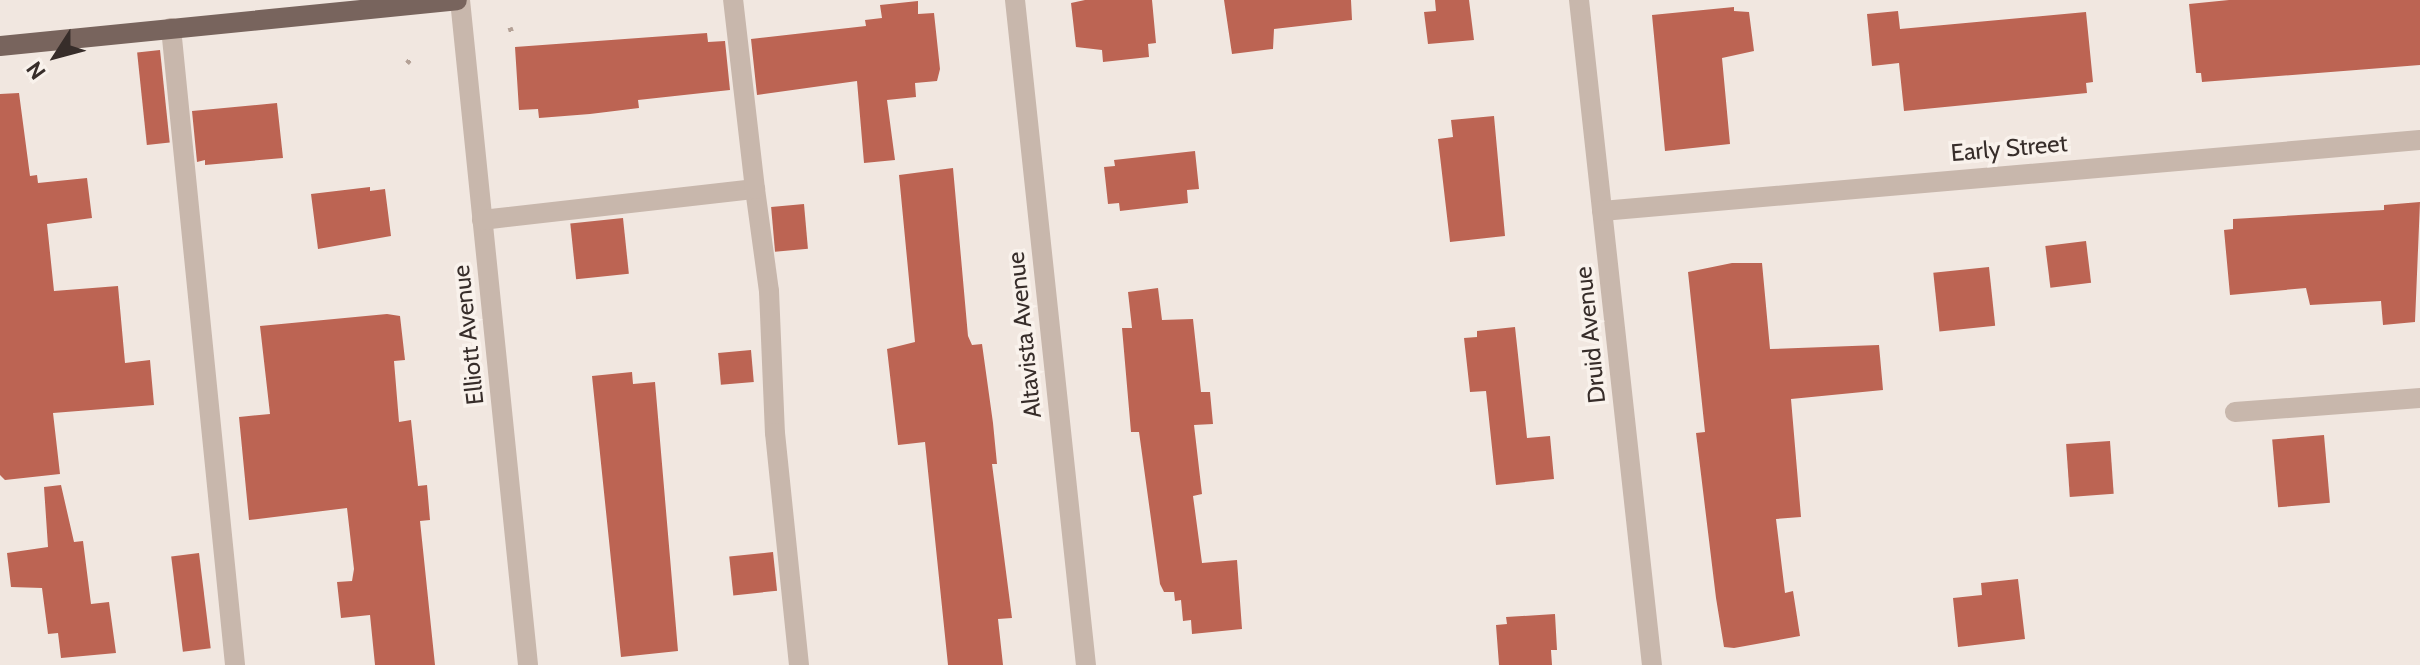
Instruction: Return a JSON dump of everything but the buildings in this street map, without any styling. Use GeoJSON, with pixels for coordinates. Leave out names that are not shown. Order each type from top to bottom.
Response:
{"type":"FeatureCollection","features":[{"type":"Feature","properties":{"kind":"main road"},"geometry":{"type":"LineString","coordinates":[[0,46],[459,0]]}},
{"type":"Feature","properties":{"kind":"street","name":"Elliott Avenue"},"geometry":{"type":"LineString","coordinates":[[459,0],[528,665]]}},
{"type":"Feature","properties":{"kind":"street"},"geometry":{"type":"LineString","coordinates":[[733,0],[769,291],[775,433],[799,665]]}},
{"type":"Feature","properties":{"kind":"street","name":"Altavista Avenue"},"geometry":{"type":"LineString","coordinates":[[1015,0],[1086,665]]}},
{"type":"Feature","properties":{"kind":"street","name":"Druid Avenue"},"geometry":{"type":"LineString","coordinates":[[1579,0],[1652,665]]}},
{"type":"Feature","properties":{"kind":"street"},"geometry":{"type":"LineString","coordinates":[[171,28],[235,665]]}},
{"type":"Feature","properties":{"kind":"street","name":"Early Street"},"geometry":{"type":"LineString","coordinates":[[1602,211],[2420,140]]}},
{"type":"Feature","properties":{"kind":"street"},"geometry":{"type":"LineString","coordinates":[[482,220],[755,189]]}},
{"type":"Feature","properties":{"kind":"street"},"geometry":{"type":"LineString","coordinates":[[2235,412],[2420,398]]}}]}
